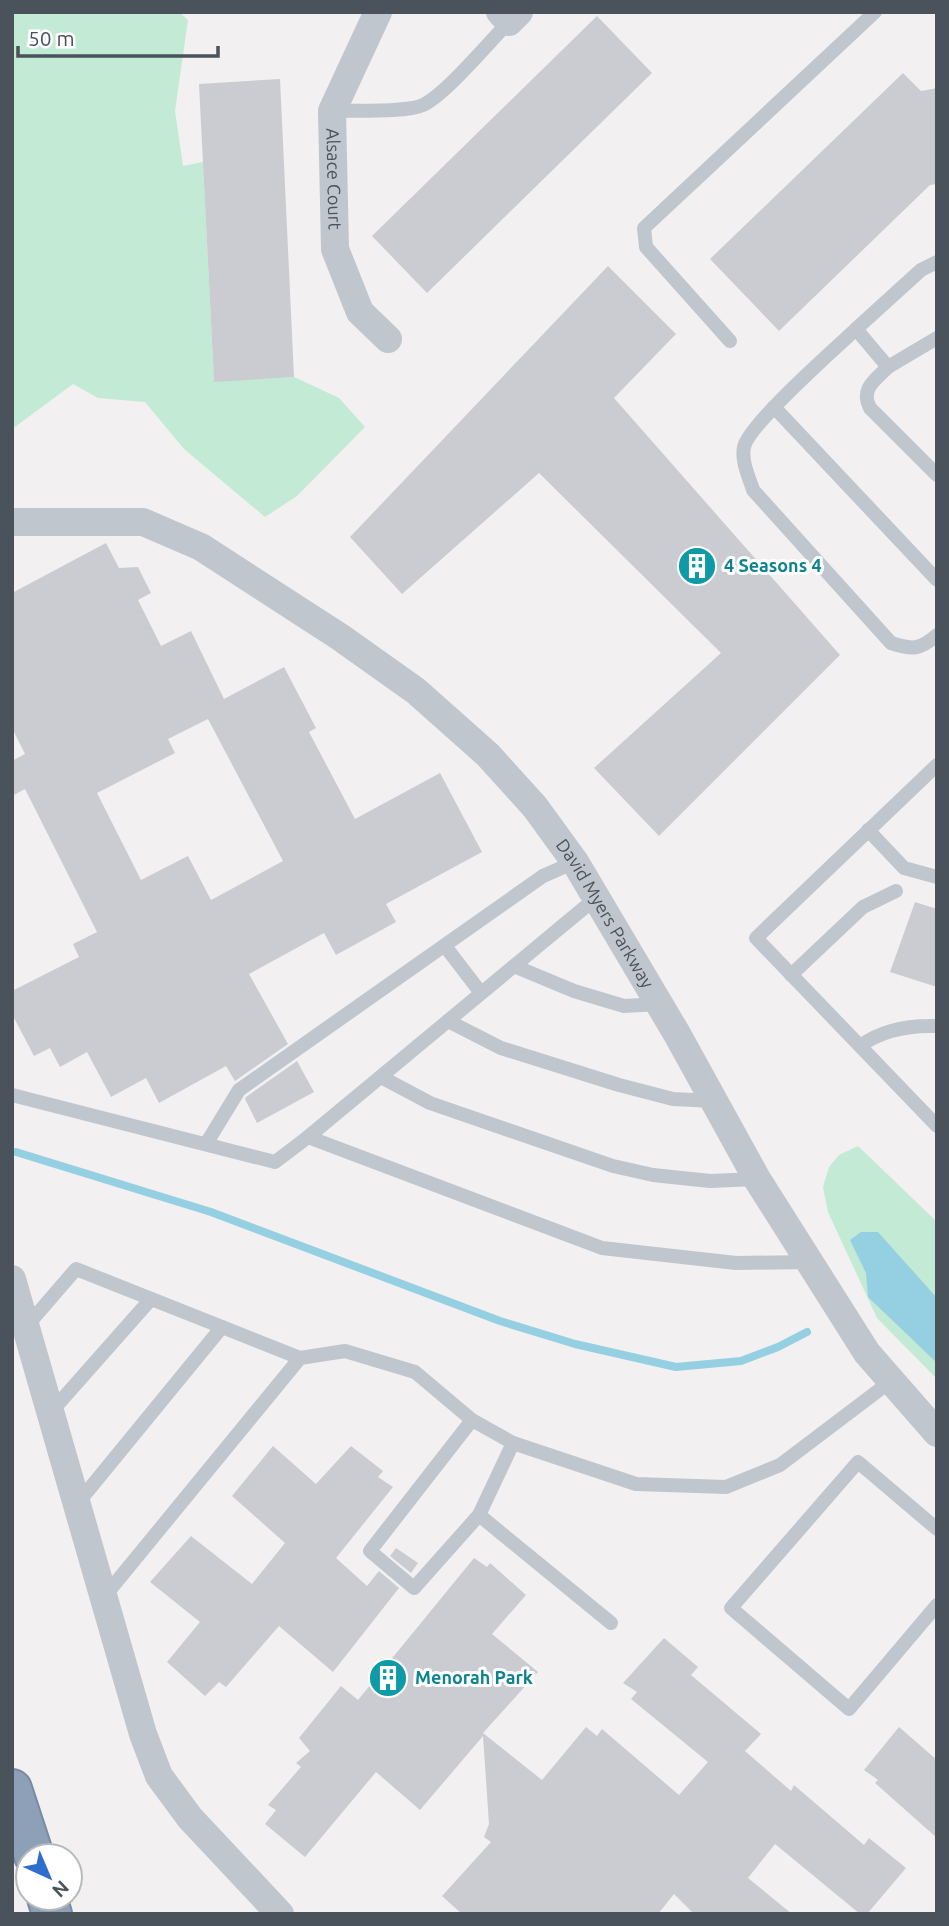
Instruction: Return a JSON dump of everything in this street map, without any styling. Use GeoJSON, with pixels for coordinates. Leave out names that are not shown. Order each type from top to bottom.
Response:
{"type":"FeatureCollection","features":[{"type":"Feature","properties":{"kind":"highway"},"geometry":{"type":"LineString","coordinates":[[12,1789],[29,1842]]}},
{"type":"Feature","properties":{"kind":"highway"},"geometry":{"type":"LineString","coordinates":[[12,1802],[23,1842]]}},
{"type":"Feature","properties":{"kind":"street","name":"Alsace Court"},"geometry":{"type":"LineString","coordinates":[[378,12],[332,111],[335,249],[360,312],[388,339]]}},
{"type":"Feature","properties":{"kind":"street","name":"David Myers Parkway"},"geometry":{"type":"LineString","coordinates":[[12,522],[143,522],[201,547],[340,637],[416,691],[488,755],[535,807],[575,862],[660,1004],[757,1179],[867,1353],[937,1433]]}},
{"type":"Feature","properties":{"kind":"street"},"geometry":{"type":"LineString","coordinates":[[12,1279],[143,1734],[159,1776],[190,1818],[280,1914]]}},
{"type":"Feature","properties":{"kind":"lane"},"geometry":{"type":"LineString","coordinates":[[730,341],[646,247],[644,228],[875,12]]}},
{"type":"Feature","properties":{"kind":"lane"},"geometry":{"type":"LineString","coordinates":[[332,111],[423,106],[445,88],[509,16]]}},
{"type":"Feature","properties":{"kind":"lane"},"geometry":{"type":"LineString","coordinates":[[937,262],[921,270],[774,407],[757,424],[744,446],[745,466],[753,489],[891,643],[909,649],[927,644],[937,635]]}},
{"type":"Feature","properties":{"kind":"lane"},"geometry":{"type":"LineString","coordinates":[[856,329],[888,367]]}},
{"type":"Feature","properties":{"kind":"lane"},"geometry":{"type":"LineString","coordinates":[[937,338],[888,367],[868,387],[865,399],[870,408],[937,475]]}},
{"type":"Feature","properties":{"kind":"lane"},"geometry":{"type":"LineString","coordinates":[[774,407],[937,580]]}},
{"type":"Feature","properties":{"kind":"lane"},"geometry":{"type":"LineString","coordinates":[[937,765],[756,938],[937,1126]]}},
{"type":"Feature","properties":{"kind":"lane"},"geometry":{"type":"LineString","coordinates":[[868,830],[904,868],[937,877]]}},
{"type":"Feature","properties":{"kind":"lane"},"geometry":{"type":"LineString","coordinates":[[206,1144],[239,1090],[543,876],[575,862]]}},
{"type":"Feature","properties":{"kind":"lane"},"geometry":{"type":"LineString","coordinates":[[791,975],[863,907],[896,891]]}},
{"type":"Feature","properties":{"kind":"lane"},"geometry":{"type":"LineString","coordinates":[[12,1095],[275,1162],[309,1137],[596,898]]}},
{"type":"Feature","properties":{"kind":"lane"},"geometry":{"type":"LineString","coordinates":[[444,946],[481,993]]}},
{"type":"Feature","properties":{"kind":"lane"},"geometry":{"type":"LineString","coordinates":[[514,966],[574,991],[624,1006],[660,1004]]}},
{"type":"Feature","properties":{"kind":"lane"},"geometry":{"type":"LineString","coordinates":[[448,1021],[501,1048],[619,1085],[673,1099],[714,1101]]}},
{"type":"Feature","properties":{"kind":"lane"},"geometry":{"type":"LineString","coordinates":[[860,1046],[875,1035],[914,1026],[937,1026]]}},
{"type":"Feature","properties":{"kind":"lane"},"geometry":{"type":"LineString","coordinates":[[381,1077],[430,1103],[613,1166],[653,1175],[710,1181],[757,1179]]}},
{"type":"Feature","properties":{"kind":"lane"},"geometry":{"type":"LineString","coordinates":[[309,1137],[602,1248],[736,1263],[810,1262]]}},
{"type":"Feature","properties":{"kind":"lane"},"geometry":{"type":"LineString","coordinates":[[26,1326],[76,1269],[300,1359],[345,1351],[415,1372],[472,1420],[513,1443],[636,1484],[726,1488],[780,1465],[891,1381]]}},
{"type":"Feature","properties":{"kind":"lane"},"geometry":{"type":"LineString","coordinates":[[51,1412],[151,1299]]}},
{"type":"Feature","properties":{"kind":"lane"},"geometry":{"type":"LineString","coordinates":[[77,1504],[222,1327]]}},
{"type":"Feature","properties":{"kind":"lane"},"geometry":{"type":"LineString","coordinates":[[104,1597],[300,1359]]}},
{"type":"Feature","properties":{"kind":"lane"},"geometry":{"type":"LineString","coordinates":[[472,1420],[370,1551],[414,1588],[479,1515],[513,1443]]}},
{"type":"Feature","properties":{"kind":"lane"},"geometry":{"type":"LineString","coordinates":[[937,1529],[858,1462],[731,1608],[849,1709],[937,1605]]}},
{"type":"Feature","properties":{"kind":"lane"},"geometry":{"type":"LineString","coordinates":[[479,1515],[611,1623]]}},
{"type":"Feature","properties":{"kind":"green space"},"geometry":{"type":"Polygon","coordinates":[[[12,12],[179,12],[188,20],[175,111],[183,166],[203,162],[214,381],[294,377],[339,398],[365,427],[297,496],[265,517],[184,449],[145,402],[98,398],[73,384],[12,429],[12,12]]]}},
{"type":"Feature","properties":{"kind":"green space"},"geometry":{"type":"Polygon","coordinates":[[[858,1146],[937,1222],[937,1379],[877,1318],[828,1212],[823,1187],[829,1167],[839,1155],[858,1146]]]}},
{"type":"Feature","properties":{"kind":"water"},"geometry":{"type":"Polygon","coordinates":[[[861,1232],[878,1232],[937,1298],[937,1363],[868,1297],[866,1273],[850,1240],[861,1232]]]}},
{"type":"Feature","properties":{"kind":"building"},"geometry":{"type":"Polygon","coordinates":[[[597,16],[652,73],[427,293],[372,236],[597,16]]]}},
{"type":"Feature","properties":{"kind":"building"},"geometry":{"type":"Polygon","coordinates":[[[903,73],[921,91],[937,88],[937,184],[930,185],[779,331],[710,259],[903,73]]]}},
{"type":"Feature","properties":{"kind":"building"},"geometry":{"type":"Polygon","coordinates":[[[280,79],[294,377],[214,382],[199,84],[280,79]]]}},
{"type":"Feature","properties":{"kind":"building","name":"4 Seasons 4"},"geometry":{"type":"Polygon","coordinates":[[[608,266],[676,334],[614,398],[840,655],[659,836],[594,768],[721,653],[539,473],[402,594],[350,537],[608,266]]]}},
{"type":"Feature","properties":{"kind":"building"},"geometry":{"type":"Polygon","coordinates":[[[106,543],[119,568],[138,567],[151,593],[138,600],[161,646],[191,631],[224,699],[284,667],[316,728],[309,732],[355,819],[440,773],[482,852],[386,904],[396,922],[336,955],[324,933],[249,974],[288,1044],[235,1081],[226,1066],[159,1103],[146,1078],[111,1097],[87,1052],[60,1067],[50,1048],[34,1056],[12,1014],[12,991],[79,957],[73,944],[97,932],[25,789],[12,796],[12,761],[25,754],[12,728],[12,593],[106,543]],[[208,719],[168,739],[175,753],[97,793],[141,880],[188,856],[211,900],[283,861],[208,719]]]}},
{"type":"Feature","properties":{"kind":"building"},"geometry":{"type":"Polygon","coordinates":[[[915,902],[937,909],[937,987],[890,972],[915,902]]]}},
{"type":"Feature","properties":{"kind":"building"},"geometry":{"type":"Polygon","coordinates":[[[297,1061],[314,1092],[257,1123],[246,1097],[297,1061]]]}},
{"type":"Feature","properties":{"kind":"building"},"geometry":{"type":"Polygon","coordinates":[[[273,1446],[316,1484],[351,1446],[383,1471],[378,1477],[393,1487],[336,1558],[367,1586],[379,1571],[399,1588],[333,1672],[279,1626],[226,1687],[219,1682],[205,1696],[167,1662],[200,1622],[150,1582],[191,1536],[252,1584],[285,1543],[232,1496],[273,1446]]]}},
{"type":"Feature","properties":{"kind":"building"},"geometry":{"type":"Polygon","coordinates":[[[396,1548],[418,1563],[411,1573],[390,1556],[396,1548]]]}},
{"type":"Feature","properties":{"kind":"building","name":"Menorah Park"},"geometry":{"type":"Polygon","coordinates":[[[474,1558],[487,1567],[490,1563],[526,1595],[492,1634],[538,1672],[483,1733],[542,1780],[586,1727],[597,1736],[602,1729],[679,1795],[708,1762],[631,1699],[637,1692],[623,1683],[664,1638],[698,1667],[691,1675],[761,1734],[745,1751],[791,1791],[794,1785],[864,1845],[869,1838],[906,1868],[867,1914],[860,1914],[775,1844],[748,1878],[792,1914],[694,1914],[674,1894],[658,1914],[462,1914],[442,1896],[491,1842],[484,1837],[489,1824],[483,1736],[420,1810],[376,1772],[305,1857],[265,1824],[276,1810],[268,1805],[301,1767],[296,1763],[310,1751],[299,1738],[341,1686],[358,1700],[474,1558]]]}},
{"type":"Feature","properties":{"kind":"building"},"geometry":{"type":"Polygon","coordinates":[[[899,1727],[937,1760],[937,1838],[875,1783],[878,1780],[864,1770],[899,1727]]]}},
{"type":"Feature","properties":{"kind":"waterway"},"geometry":{"type":"LineString","coordinates":[[16,1152],[211,1212],[500,1321],[575,1344],[676,1367],[741,1361],[807,1332]]}},
{"type":"Feature","properties":{"kind":"place","name":"4 Seasons 4"},"geometry":{"type":"Point","coordinates":[697,566]}},
{"type":"Feature","properties":{"kind":"place","name":"Menorah Park"},"geometry":{"type":"Point","coordinates":[388,1678]}}]}
